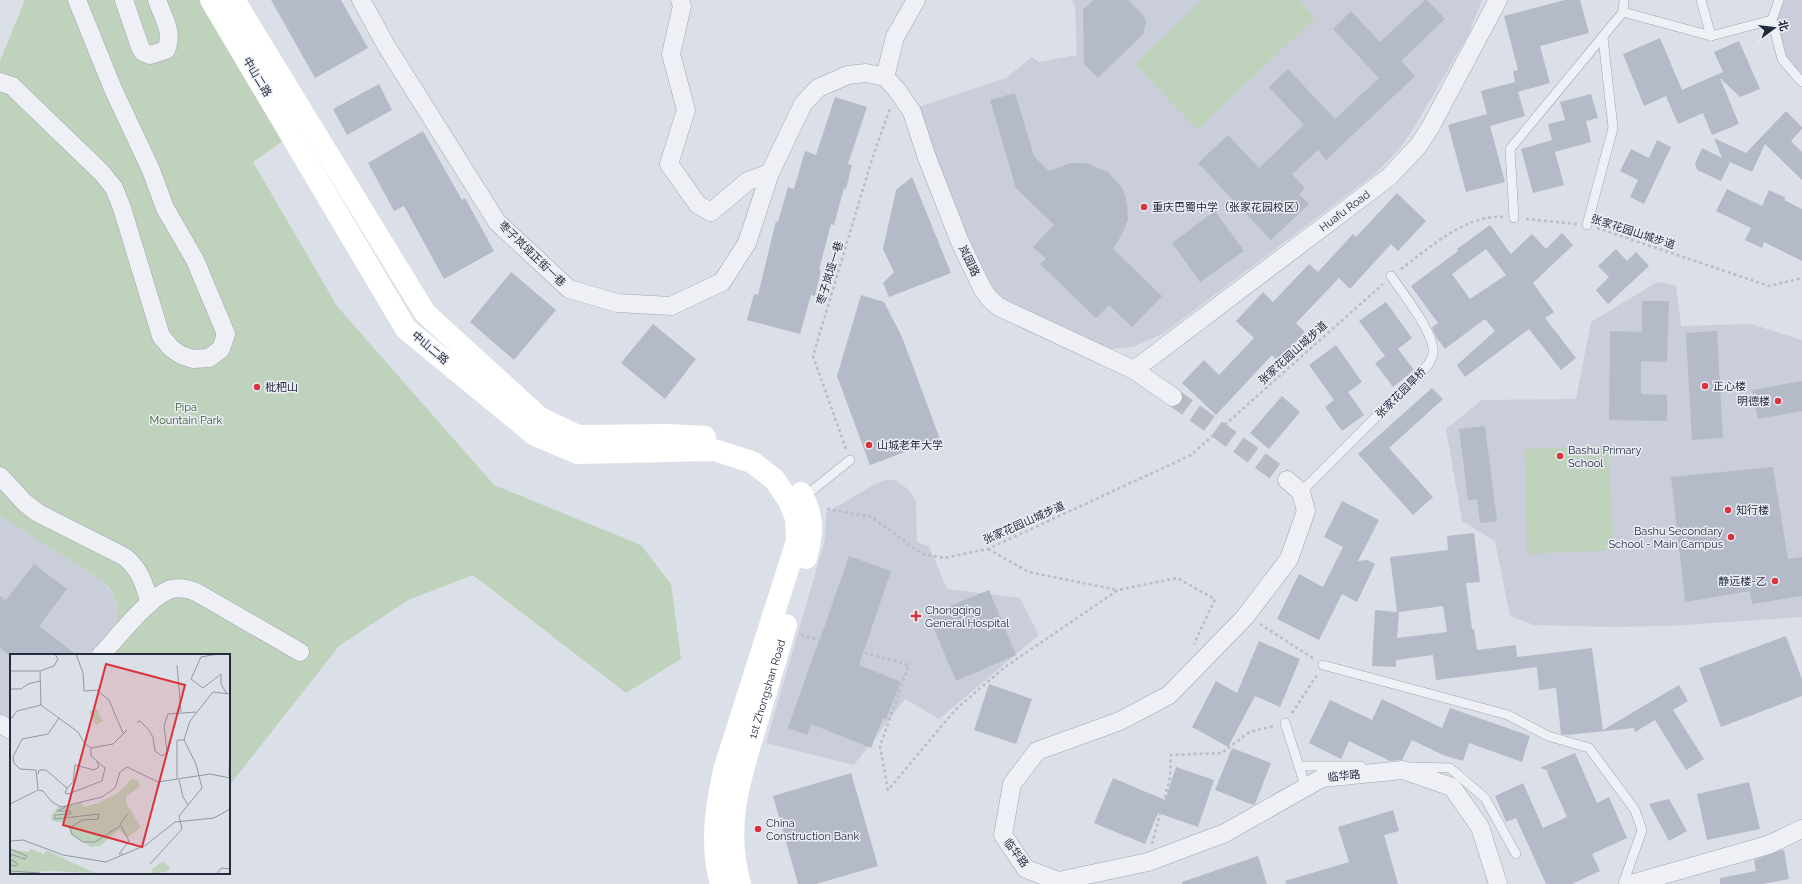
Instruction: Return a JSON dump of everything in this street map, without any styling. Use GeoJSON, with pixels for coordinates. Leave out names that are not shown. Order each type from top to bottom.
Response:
{"type":"FeatureCollection","features":[{"type":"Feature","properties":{"kind":"main road","name":"中山二路"},"geometry":{"type":"LineString","coordinates":[[211,0],[406,329],[535,435],[578,452],[714,450],[752,462],[800,501]]}},
{"type":"Feature","properties":{"kind":"main road","name":"中山二路"},"geometry":{"type":"LineString","coordinates":[[234,0],[425,313],[540,418],[578,436],[669,435],[731,440],[769,457],[791,476],[800,501]]}},
{"type":"Feature","properties":{"kind":"main road","name":"1st Zhongshan Road"},"geometry":{"type":"LineString","coordinates":[[740,884],[735,865],[732,830],[735,802],[742,773],[812,535],[812,525],[800,501]]}},
{"type":"Feature","properties":{"kind":"main road","name":"1st Zhongshan Road"},"geometry":{"type":"LineString","coordinates":[[721,884],[716,868],[714,835],[724,770],[797,541],[796,518],[800,501]]}},
{"type":"Feature","properties":{"kind":"street"},"geometry":{"type":"LineString","coordinates":[[0,82],[12,86],[102,173],[114,188],[122,208],[161,336],[171,348],[181,355],[193,359],[209,358],[221,349],[226,334],[195,260],[165,208],[151,170],[113,89],[77,0]]}},
{"type":"Feature","properties":{"kind":"street"},"geometry":{"type":"LineString","coordinates":[[124,0],[140,47],[143,52],[150,55],[158,54],[166,50],[170,41],[169,33],[157,0]]}},
{"type":"Feature","properties":{"kind":"street","name":"枣子岚垭正街一巷"},"geometry":{"type":"LineString","coordinates":[[362,0],[387,47],[497,222],[569,290],[617,304],[671,306],[722,282],[747,243],[770,173],[803,104],[818,88],[848,75],[866,73],[891,84]]}},
{"type":"Feature","properties":{"kind":"street"},"geometry":{"type":"LineString","coordinates":[[680,0],[682,6],[671,54],[686,110],[669,164],[698,205],[711,212],[748,181],[770,173]]}},
{"type":"Feature","properties":{"kind":"street"},"geometry":{"type":"LineString","coordinates":[[891,84],[895,37],[916,0]]}},
{"type":"Feature","properties":{"kind":"street","name":"Huafu Road"},"geometry":{"type":"LineString","coordinates":[[1134,370],[1389,177],[1405,161],[1431,126],[1498,0]]}},
{"type":"Feature","properties":{"kind":"street","name":"岚园路"},"geometry":{"type":"LineString","coordinates":[[891,84],[912,112],[926,155],[960,242],[983,290],[990,299],[999,307],[1134,370],[1173,397]]}},
{"type":"Feature","properties":{"kind":"street"},"geometry":{"type":"LineString","coordinates":[[0,476],[25,503],[38,513],[125,557],[135,566],[141,576],[150,603]]}},
{"type":"Feature","properties":{"kind":"street"},"geometry":{"type":"LineString","coordinates":[[1286,480],[1301,492]]}},
{"type":"Feature","properties":{"kind":"street","name":"临华路"},"geometry":{"type":"LineString","coordinates":[[1301,492],[1306,511],[1289,558],[1246,616],[1169,695],[1120,721],[1037,751],[1012,784],[1003,835],[1026,870],[1058,881],[1148,862],[1224,833],[1322,778],[1403,770],[1452,787],[1480,827],[1498,884]]}},
{"type":"Feature","properties":{"kind":"street"},"geometry":{"type":"LineString","coordinates":[[102,654],[150,603],[170,590],[184,588],[196,592],[300,652]]}},
{"type":"Feature","properties":{"kind":"street"},"geometry":{"type":"LineString","coordinates":[[0,724],[10,729]]}},
{"type":"Feature","properties":{"kind":"street"},"geometry":{"type":"LineString","coordinates":[[1631,884],[1768,845],[1802,829]]}},
{"type":"Feature","properties":{"kind":"lane"},"geometry":{"type":"LineString","coordinates":[[1514,218],[1510,149],[1623,12],[1624,0]]}},
{"type":"Feature","properties":{"kind":"lane"},"geometry":{"type":"LineString","coordinates":[[1701,0],[1711,36]]}},
{"type":"Feature","properties":{"kind":"lane"},"geometry":{"type":"LineString","coordinates":[[1779,0],[1772,20],[1782,59],[1802,82]]}},
{"type":"Feature","properties":{"kind":"lane"},"geometry":{"type":"LineString","coordinates":[[1623,12],[1711,36],[1772,20]]}},
{"type":"Feature","properties":{"kind":"lane"},"geometry":{"type":"LineString","coordinates":[[1587,225],[1613,128],[1602,38]]}},
{"type":"Feature","properties":{"kind":"lane","name":"张家花园旱桥"},"geometry":{"type":"LineString","coordinates":[[1301,492],[1428,365],[1433,354],[1432,341],[1426,328],[1391,276]]}},
{"type":"Feature","properties":{"kind":"lane"},"geometry":{"type":"LineString","coordinates":[[800,501],[850,460]]}},
{"type":"Feature","properties":{"kind":"lane"},"geometry":{"type":"LineString","coordinates":[[1323,665],[1508,715],[1548,736],[1589,748],[1635,810],[1642,830],[1623,884]]}},
{"type":"Feature","properties":{"kind":"lane"},"geometry":{"type":"LineString","coordinates":[[1286,723],[1306,788]]}},
{"type":"Feature","properties":{"kind":"lane"},"geometry":{"type":"LineString","coordinates":[[1299,766],[1450,768],[1485,798],[1516,854]]}},
{"type":"Feature","properties":{"kind":"path","name":"枣子岚垭一巷"},"geometry":{"type":"LineString","coordinates":[[850,460],[813,356],[872,159],[891,84]]}},
{"type":"Feature","properties":{"kind":"path","name":"张家花园山城步道"},"geometry":{"type":"LineString","coordinates":[[800,501],[872,517],[922,554],[944,558],[988,549],[1191,455],[1391,276],[1454,230],[1473,222],[1499,217],[1587,225],[1769,286],[1802,278]]}},
{"type":"Feature","properties":{"kind":"path"},"geometry":{"type":"LineString","coordinates":[[988,549],[1029,572],[1118,590]]}},
{"type":"Feature","properties":{"kind":"path"},"geometry":{"type":"LineString","coordinates":[[784,631],[909,665],[880,746],[888,790],[956,709],[1005,667],[1118,590],[1177,578],[1215,599],[1192,649],[1199,664]]}},
{"type":"Feature","properties":{"kind":"path"},"geometry":{"type":"LineString","coordinates":[[1148,862],[1170,778],[1171,754],[1222,753],[1249,732],[1286,723],[1323,665],[1246,616]]}},
{"type":"Feature","properties":{"kind":"shaded area","name":"重庆巴蜀中学（张家花园校区）"},"geometry":{"type":"Polygon","coordinates":[[[1072,0],[1482,0],[1467,37],[1412,131],[1401,147],[1376,173],[1164,333],[1133,347],[1107,349],[1011,306],[988,282],[968,240],[918,107],[1006,78],[1032,57],[1039,62],[1077,55],[1075,6],[1072,0]]]}},
{"type":"Feature","properties":{"kind":"shaded area"},"geometry":{"type":"Polygon","coordinates":[[[1784,0],[1802,0],[1802,74],[1786,57],[1777,19],[1784,0]]]}},
{"type":"Feature","properties":{"kind":"shaded area"},"geometry":{"type":"Polygon","coordinates":[[[1657,282],[1676,285],[1681,326],[1751,324],[1802,340],[1802,617],[1668,626],[1613,627],[1534,625],[1510,616],[1495,541],[1462,521],[1446,429],[1482,400],[1576,399],[1591,322],[1657,282]]]}},
{"type":"Feature","properties":{"kind":"shaded area","name":"Chongqing General Hospital"},"geometry":{"type":"Polygon","coordinates":[[[885,480],[895,480],[908,489],[916,501],[917,542],[929,546],[947,589],[1020,598],[1039,635],[939,719],[905,699],[854,765],[766,743],[825,540],[826,513],[875,484],[885,480]]]}},
{"type":"Feature","properties":{"kind":"shaded area"},"geometry":{"type":"Polygon","coordinates":[[[0,516],[103,581],[114,597],[118,614],[112,633],[94,654],[10,654],[10,724],[0,719],[0,516]]]}},
{"type":"Feature","properties":{"kind":"green space","name":"Pipa Mountain Park"},"geometry":{"type":"Polygon","coordinates":[[[25,0],[201,0],[284,140],[253,162],[337,306],[494,485],[641,545],[671,584],[681,659],[626,693],[473,575],[408,600],[339,646],[230,785],[230,654],[94,654],[109,636],[116,621],[117,606],[111,591],[103,581],[0,516],[0,61],[25,0]]]}},
{"type":"Feature","properties":{"kind":"green space"},"geometry":{"type":"Polygon","coordinates":[[[1202,0],[1299,0],[1315,18],[1197,130],[1135,64],[1202,0]]]}},
{"type":"Feature","properties":{"kind":"green space"},"geometry":{"type":"Polygon","coordinates":[[[1608,446],[1614,550],[1527,554],[1525,449],[1608,446]]]}},
{"type":"Feature","properties":{"kind":"building"},"geometry":{"type":"Polygon","coordinates":[[[271,0],[341,0],[368,48],[315,78],[271,0]]]}},
{"type":"Feature","properties":{"kind":"building"},"geometry":{"type":"Polygon","coordinates":[[[1093,0],[1128,0],[1144,16],[1146,22],[1143,34],[1098,78],[1084,64],[1083,10],[1093,0]]]}},
{"type":"Feature","properties":{"kind":"building"},"geometry":{"type":"Polygon","coordinates":[[[1425,0],[1427,0],[1445,19],[1401,61],[1415,76],[1326,160],[1318,150],[1292,174],[1305,188],[1299,194],[1309,204],[1271,240],[1198,163],[1228,135],[1259,168],[1304,125],[1269,87],[1288,69],[1335,119],[1379,78],[1333,29],[1351,11],[1380,42],[1425,0]]]}},
{"type":"Feature","properties":{"kind":"building"},"geometry":{"type":"Polygon","coordinates":[[[1565,0],[1580,0],[1589,33],[1540,46],[1550,83],[1518,92],[1525,116],[1490,126],[1505,182],[1466,192],[1448,125],[1487,114],[1481,91],[1515,82],[1513,71],[1518,70],[1504,16],[1565,0]]]}},
{"type":"Feature","properties":{"kind":"building"},"geometry":{"type":"Polygon","coordinates":[[[1660,38],[1682,90],[1723,72],[1714,52],[1739,41],[1760,89],[1740,97],[1720,78],[1739,124],[1712,135],[1703,113],[1678,124],[1666,96],[1644,106],[1623,54],[1660,38]]]}},
{"type":"Feature","properties":{"kind":"building"},"geometry":{"type":"Polygon","coordinates":[[[379,84],[392,110],[347,135],[333,109],[379,84]]]}},
{"type":"Feature","properties":{"kind":"building"},"geometry":{"type":"Polygon","coordinates":[[[1015,93],[1034,156],[1049,171],[1071,163],[1086,163],[1108,172],[1123,189],[1127,204],[1128,220],[1113,249],[1162,296],[1132,327],[1109,305],[1096,318],[1040,264],[1046,259],[1033,247],[1054,225],[1016,188],[990,100],[1015,93]]]}},
{"type":"Feature","properties":{"kind":"building"},"geometry":{"type":"Polygon","coordinates":[[[1591,94],[1598,118],[1586,121],[1591,142],[1555,152],[1564,185],[1533,193],[1521,149],[1552,140],[1548,124],[1565,120],[1560,102],[1591,94]]]}},
{"type":"Feature","properties":{"kind":"building"},"geometry":{"type":"Polygon","coordinates":[[[835,97],[867,107],[848,164],[852,165],[846,189],[844,188],[834,225],[831,224],[819,270],[821,270],[815,296],[811,295],[800,334],[747,320],[754,294],[758,295],[776,221],[778,222],[788,187],[794,189],[805,151],[816,155],[835,97]]]}},
{"type":"Feature","properties":{"kind":"building"},"geometry":{"type":"Polygon","coordinates":[[[1786,111],[1802,127],[1802,129],[1791,141],[1802,152],[1802,180],[1765,144],[1752,172],[1730,162],[1721,181],[1697,170],[1695,164],[1702,148],[1722,158],[1714,138],[1746,153],[1786,111]]]}},
{"type":"Feature","properties":{"kind":"building"},"geometry":{"type":"Polygon","coordinates":[[[423,131],[462,200],[465,198],[494,251],[444,279],[404,206],[394,211],[368,163],[423,131]]]}},
{"type":"Feature","properties":{"kind":"building"},"geometry":{"type":"Polygon","coordinates":[[[1657,140],[1671,147],[1644,204],[1630,197],[1638,180],[1620,171],[1631,149],[1649,158],[1657,140]]]}},
{"type":"Feature","properties":{"kind":"building"},"geometry":{"type":"Polygon","coordinates":[[[912,177],[951,273],[889,297],[883,283],[894,272],[883,249],[896,190],[912,177]]]}},
{"type":"Feature","properties":{"kind":"building"},"geometry":{"type":"Polygon","coordinates":[[[1727,189],[1762,206],[1769,190],[1786,198],[1784,200],[1802,209],[1802,261],[1764,242],[1762,248],[1745,240],[1751,228],[1716,211],[1727,189]]]}},
{"type":"Feature","properties":{"kind":"building"},"geometry":{"type":"Polygon","coordinates":[[[1397,193],[1426,221],[1398,251],[1391,244],[1350,289],[1339,278],[1296,323],[1305,332],[1278,361],[1272,355],[1216,415],[1182,383],[1204,360],[1219,375],[1254,338],[1236,321],[1263,292],[1273,302],[1309,264],[1318,272],[1353,234],[1356,237],[1397,193]]]}},
{"type":"Feature","properties":{"kind":"building"},"geometry":{"type":"Polygon","coordinates":[[[1215,211],[1244,251],[1200,282],[1172,243],[1215,211]]]}},
{"type":"Feature","properties":{"kind":"building"},"geometry":{"type":"Polygon","coordinates":[[[1490,225],[1511,254],[1532,234],[1546,249],[1562,233],[1573,245],[1533,283],[1554,312],[1545,318],[1576,358],[1561,370],[1529,329],[1465,377],[1457,365],[1495,331],[1485,319],[1445,349],[1436,337],[1432,327],[1438,323],[1411,286],[1458,251],[1457,249],[1490,225]],[[1486,249],[1452,274],[1470,299],[1506,275],[1486,249]]]}},
{"type":"Feature","properties":{"kind":"building"},"geometry":{"type":"Polygon","coordinates":[[[1616,249],[1627,261],[1636,252],[1649,266],[1608,304],[1596,290],[1609,277],[1598,266],[1616,249]]]}},
{"type":"Feature","properties":{"kind":"building"},"geometry":{"type":"Polygon","coordinates":[[[511,272],[556,310],[514,360],[470,322],[511,272]]]}},
{"type":"Feature","properties":{"kind":"building"},"geometry":{"type":"Polygon","coordinates":[[[861,295],[884,302],[902,337],[940,439],[870,465],[837,376],[861,295]]]}},
{"type":"Feature","properties":{"kind":"building"},"geometry":{"type":"Polygon","coordinates":[[[1642,301],[1669,301],[1667,362],[1641,361],[1641,394],[1667,395],[1667,421],[1609,420],[1610,331],[1642,332],[1642,301]]]}},
{"type":"Feature","properties":{"kind":"building"},"geometry":{"type":"Polygon","coordinates":[[[1386,302],[1412,338],[1398,349],[1414,370],[1393,387],[1375,363],[1385,356],[1359,321],[1386,302]]]}},
{"type":"Feature","properties":{"kind":"building"},"geometry":{"type":"Polygon","coordinates":[[[653,324],[696,359],[665,399],[621,363],[653,324]]]}},
{"type":"Feature","properties":{"kind":"building","name":"正心楼"},"geometry":{"type":"Polygon","coordinates":[[[1717,331],[1723,438],[1692,440],[1686,333],[1717,331]]]}},
{"type":"Feature","properties":{"kind":"building"},"geometry":{"type":"Polygon","coordinates":[[[1336,345],[1362,382],[1348,392],[1364,415],[1342,431],[1325,407],[1334,400],[1309,365],[1336,345]]]}},
{"type":"Feature","properties":{"kind":"building","name":"明德楼"},"geometry":{"type":"Polygon","coordinates":[[[1802,381],[1802,411],[1758,419],[1752,390],[1802,381]]]}},
{"type":"Feature","properties":{"kind":"building"},"geometry":{"type":"Polygon","coordinates":[[[1432,388],[1443,399],[1389,448],[1433,497],[1413,515],[1358,454],[1432,388]]]}},
{"type":"Feature","properties":{"kind":"building"},"geometry":{"type":"Polygon","coordinates":[[[1282,396],[1300,412],[1269,449],[1250,433],[1282,396]]]}},
{"type":"Feature","properties":{"kind":"building"},"geometry":{"type":"Polygon","coordinates":[[[1485,426],[1497,521],[1480,523],[1477,499],[1468,500],[1459,429],[1485,426]]]}},
{"type":"Feature","properties":{"kind":"building","name":"知行楼"},"geometry":{"type":"Polygon","coordinates":[[[1773,467],[1788,559],[1802,557],[1802,596],[1752,604],[1750,591],[1685,602],[1671,477],[1773,467]]]}},
{"type":"Feature","properties":{"kind":"building"},"geometry":{"type":"Polygon","coordinates":[[[1342,501],[1379,520],[1358,561],[1367,560],[1375,564],[1357,602],[1342,594],[1319,640],[1277,619],[1299,574],[1323,587],[1343,547],[1324,537],[1342,501]]]}},
{"type":"Feature","properties":{"kind":"building"},"geometry":{"type":"Polygon","coordinates":[[[1474,533],[1480,582],[1466,583],[1472,629],[1474,629],[1477,650],[1516,645],[1517,657],[1592,648],[1603,730],[1679,685],[1688,701],[1673,710],[1704,759],[1686,770],[1655,720],[1635,732],[1634,728],[1567,735],[1561,734],[1556,688],[1539,690],[1537,667],[1436,680],[1433,655],[1396,660],[1396,667],[1372,666],[1375,610],[1397,612],[1390,557],[1448,550],[1447,536],[1474,533]],[[1443,606],[1399,612],[1397,638],[1447,632],[1443,606]]]}},
{"type":"Feature","properties":{"kind":"building"},"geometry":{"type":"Polygon","coordinates":[[[849,556],[891,571],[859,665],[901,682],[886,719],[883,718],[871,748],[811,724],[807,735],[788,728],[849,556]]]}},
{"type":"Feature","properties":{"kind":"building"},"geometry":{"type":"Polygon","coordinates":[[[34,564],[67,589],[39,626],[76,654],[9,655],[0,648],[0,596],[6,600],[34,564]]]}},
{"type":"Feature","properties":{"kind":"building"},"geometry":{"type":"Polygon","coordinates":[[[989,590],[1016,655],[956,681],[928,615],[989,590]]]}},
{"type":"Feature","properties":{"kind":"building"},"geometry":{"type":"Polygon","coordinates":[[[1786,636],[1802,679],[1802,696],[1721,727],[1699,668],[1786,636]]]}},
{"type":"Feature","properties":{"kind":"building"},"geometry":{"type":"Polygon","coordinates":[[[1259,641],[1300,659],[1280,707],[1255,696],[1228,747],[1192,727],[1216,681],[1237,693],[1259,641]]]}},
{"type":"Feature","properties":{"kind":"building"},"geometry":{"type":"Polygon","coordinates":[[[989,684],[1032,699],[1016,744],[974,730],[989,684]]]}},
{"type":"Feature","properties":{"kind":"building"},"geometry":{"type":"Polygon","coordinates":[[[1382,699],[1442,728],[1450,708],[1530,736],[1522,762],[1469,743],[1463,761],[1443,755],[1412,740],[1402,760],[1390,761],[1349,741],[1341,759],[1309,743],[1330,700],[1372,720],[1382,699]]]}},
{"type":"Feature","properties":{"kind":"building"},"geometry":{"type":"Polygon","coordinates":[[[1232,748],[1271,763],[1255,804],[1253,805],[1215,790],[1232,748]]]}},
{"type":"Feature","properties":{"kind":"building"},"geometry":{"type":"Polygon","coordinates":[[[1575,753],[1597,803],[1609,797],[1627,838],[1592,854],[1600,871],[1572,884],[1546,884],[1516,818],[1506,822],[1495,796],[1523,783],[1543,828],[1567,817],[1547,772],[1549,771],[1540,768],[1575,753]]]}},
{"type":"Feature","properties":{"kind":"building"},"geometry":{"type":"Polygon","coordinates":[[[1176,767],[1214,780],[1198,827],[1158,813],[1145,844],[1094,823],[1113,778],[1165,800],[1176,767]]]}},
{"type":"Feature","properties":{"kind":"building"},"geometry":{"type":"Polygon","coordinates":[[[851,773],[878,866],[816,884],[798,884],[773,796],[851,773]]]}},
{"type":"Feature","properties":{"kind":"building"},"geometry":{"type":"Polygon","coordinates":[[[1749,782],[1760,829],[1707,840],[1697,794],[1749,782]]]}},
{"type":"Feature","properties":{"kind":"building"},"geometry":{"type":"Polygon","coordinates":[[[1669,799],[1687,831],[1669,841],[1649,804],[1669,799]]]}},
{"type":"Feature","properties":{"kind":"building"},"geometry":{"type":"Polygon","coordinates":[[[1393,810],[1399,831],[1384,835],[1398,884],[1286,884],[1285,881],[1349,862],[1338,827],[1393,810]]]}},
{"type":"Feature","properties":{"kind":"building"},"geometry":{"type":"Polygon","coordinates":[[[1784,850],[1789,879],[1763,884],[1720,884],[1720,878],[1756,871],[1754,860],[1784,850]]]}},
{"type":"Feature","properties":{"kind":"building"},"geometry":{"type":"Polygon","coordinates":[[[1258,856],[1267,884],[1182,884],[1182,882],[1258,856]]]}},
{"type":"Feature","properties":{"kind":"tunnel"},"geometry":{"type":"LineString","coordinates":[[1173,397],[1287,480]]}},
{"type":"Feature","properties":{"kind":"place","name":"重庆巴蜀中学（张家花园校区）"},"geometry":{"type":"Point","coordinates":[1144,207]}},
{"type":"Feature","properties":{"kind":"place","name":"正心楼"},"geometry":{"type":"Point","coordinates":[1705,386]}},
{"type":"Feature","properties":{"kind":"place","name":"枇杷山"},"geometry":{"type":"Point","coordinates":[257,387]}},
{"type":"Feature","properties":{"kind":"place","name":"明德楼"},"geometry":{"type":"Point","coordinates":[1778,401]}},
{"type":"Feature","properties":{"kind":"place","name":"山城老年大学"},"geometry":{"type":"Point","coordinates":[869,445]}},
{"type":"Feature","properties":{"kind":"place","name":"Bashu Primary School"},"geometry":{"type":"Point","coordinates":[1560,456]}},
{"type":"Feature","properties":{"kind":"place","name":"知行楼"},"geometry":{"type":"Point","coordinates":[1728,510]}},
{"type":"Feature","properties":{"kind":"place","name":"Bashu Secondary School - Main Campus"},"geometry":{"type":"Point","coordinates":[1731,537]}},
{"type":"Feature","properties":{"kind":"place","name":"静远楼-乙"},"geometry":{"type":"Point","coordinates":[1775,581]}},
{"type":"Feature","properties":{"kind":"place","name":"Chongqing General Hospital"},"geometry":{"type":"Point","coordinates":[916,616]}},
{"type":"Feature","properties":{"kind":"place","name":"China Construction Bank"},"geometry":{"type":"Point","coordinates":[758,829]}}]}
